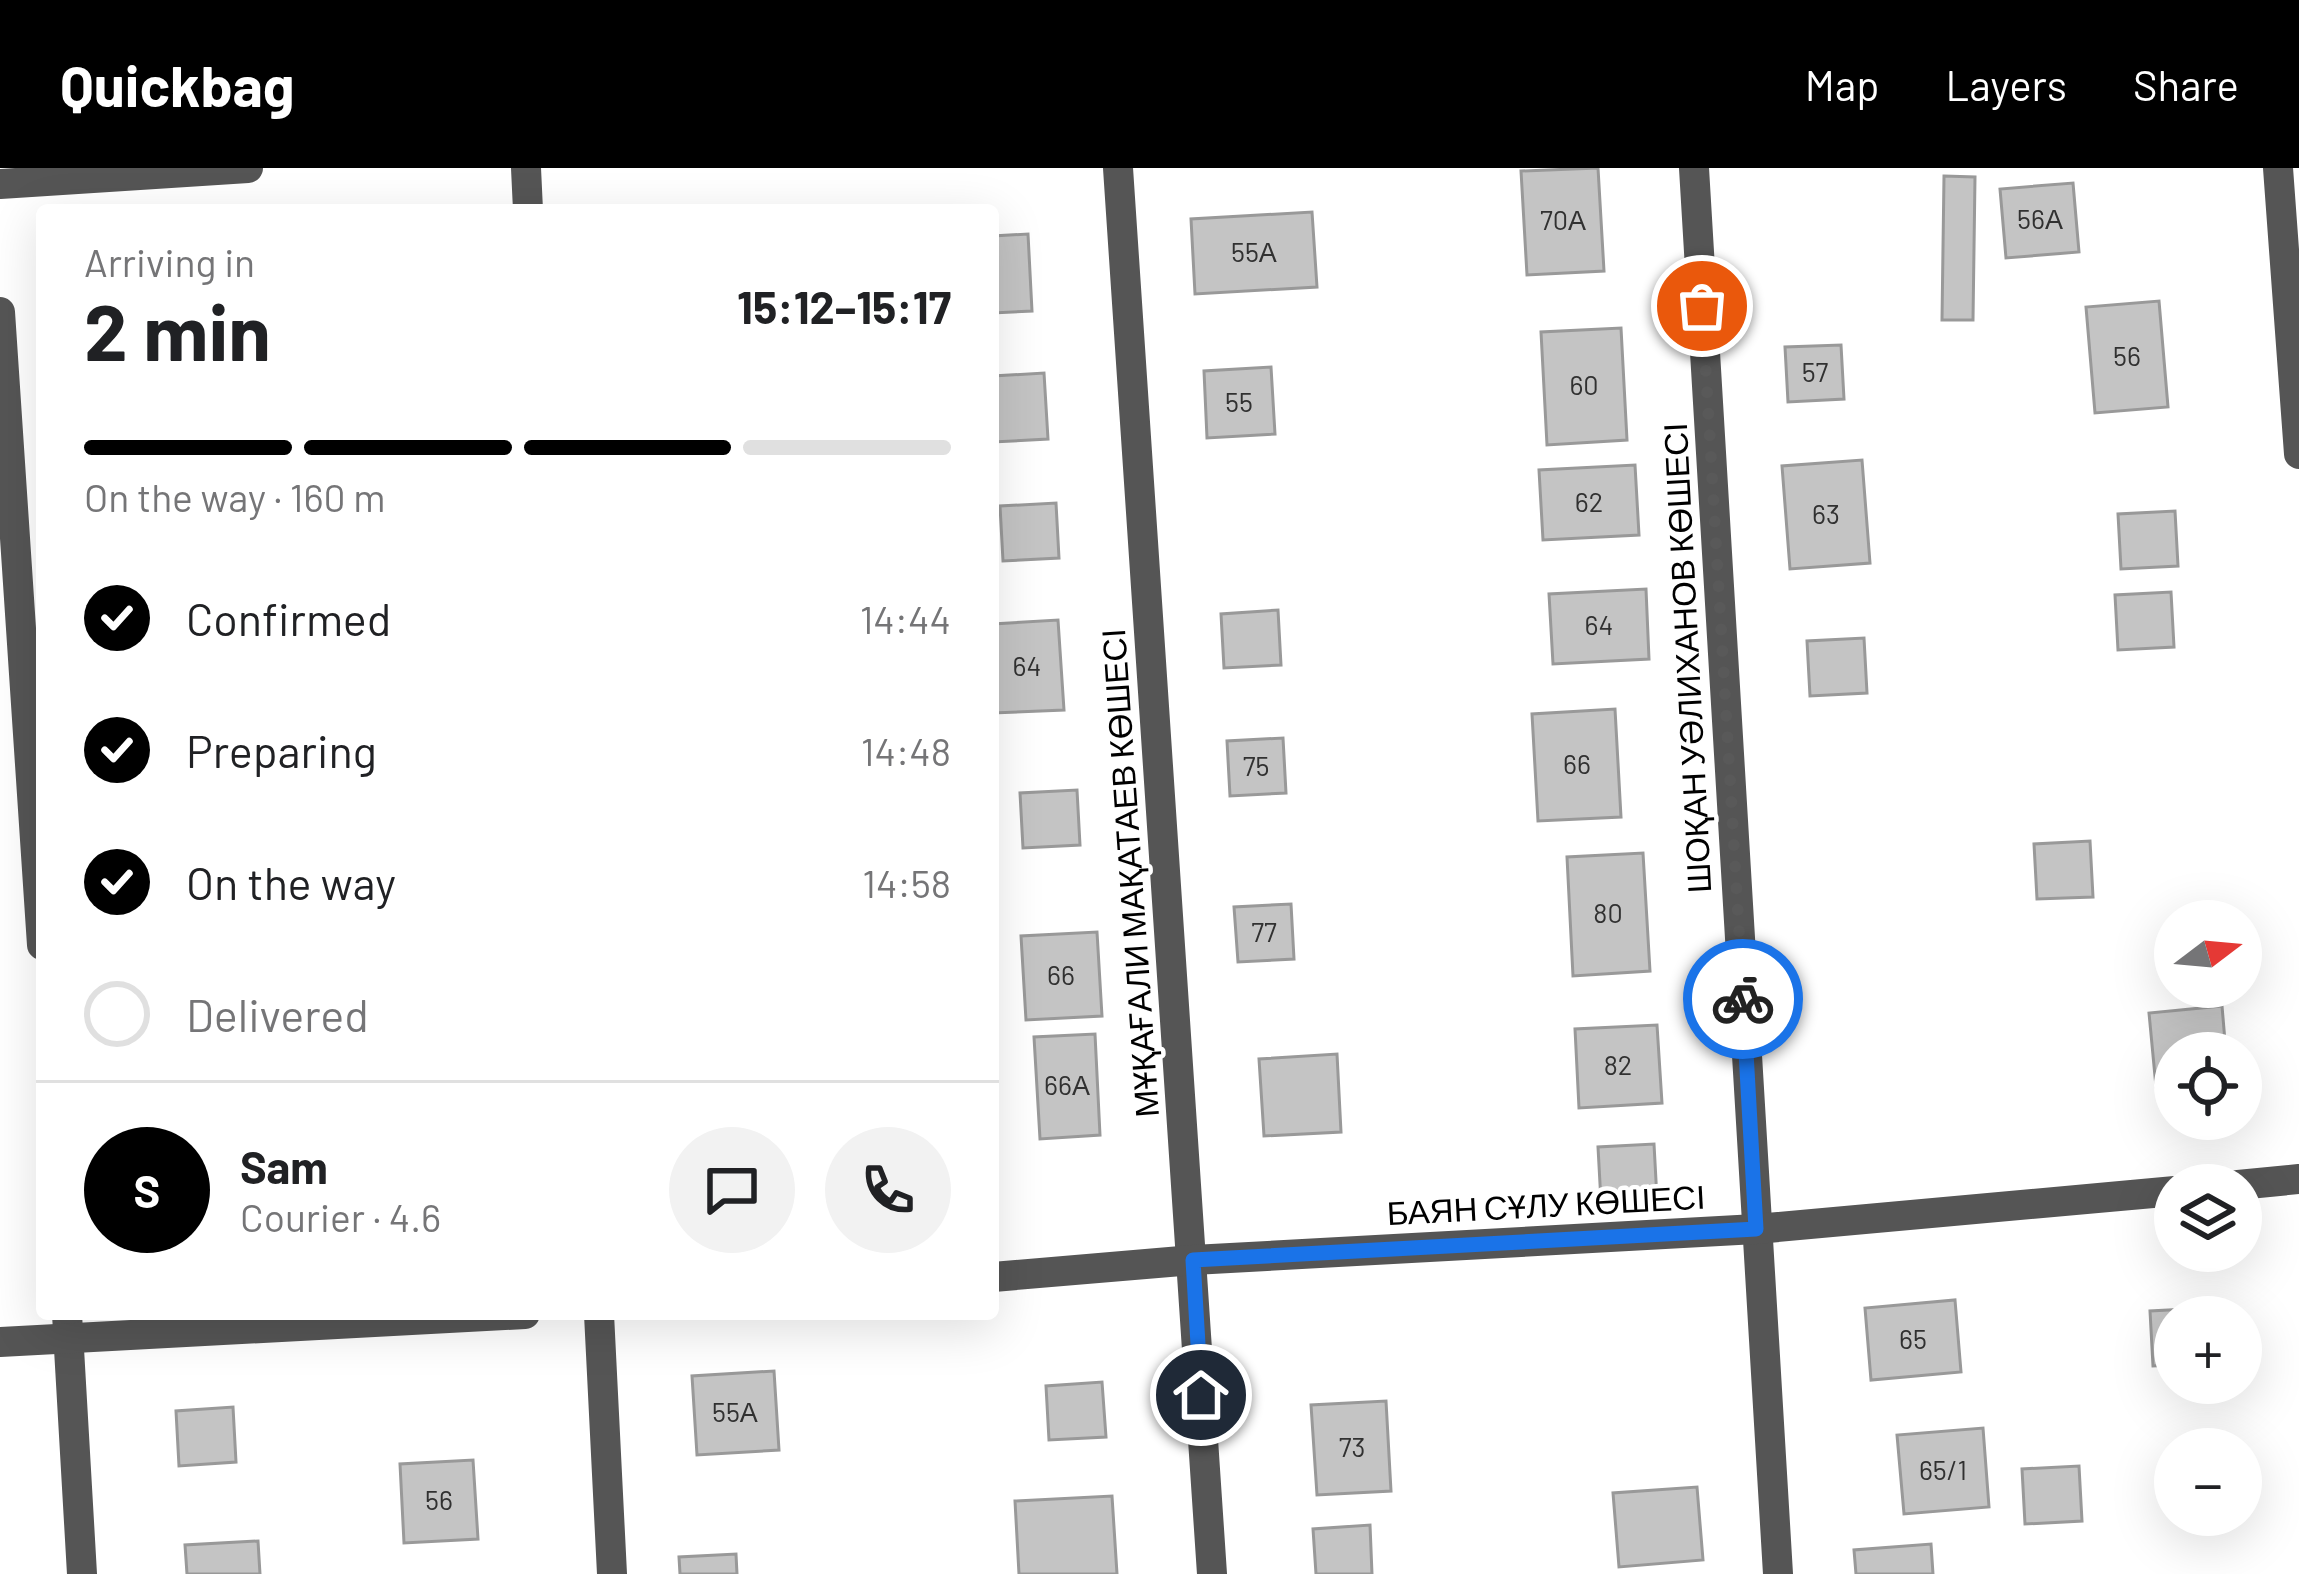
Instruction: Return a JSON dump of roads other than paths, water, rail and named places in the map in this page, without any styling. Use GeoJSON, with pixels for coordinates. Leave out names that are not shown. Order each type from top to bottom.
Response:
{"type":"FeatureCollection","features":[{"type":"Feature","properties":{"kind":"street"},"geometry":{"type":"LineString","coordinates":[[0,184],[248,168]]}},
{"type":"Feature","properties":{"kind":"street"},"geometry":{"type":"LineString","coordinates":[[526,168],[528,204]]}},
{"type":"Feature","properties":{"kind":"street","name":"МҰҚАҒАЛИ МАҚАТАЕВ КӨШЕСІ"},"geometry":{"type":"LineString","coordinates":[[1118,168],[1211,1574]]}},
{"type":"Feature","properties":{"kind":"street","name":"ШОҚАН УӘЛИХАНОВ КӨШЕСІ"},"geometry":{"type":"LineString","coordinates":[[1694,168],[1778,1574]]}},
{"type":"Feature","properties":{"kind":"street"},"geometry":{"type":"LineString","coordinates":[[2278,168],[2299,454]]}},
{"type":"Feature","properties":{"kind":"street"},"geometry":{"type":"LineString","coordinates":[[0,312],[36,855]]}},
{"type":"Feature","properties":{"kind":"street"},"geometry":{"type":"LineString","coordinates":[[2262,1183],[2299,1179]]}},
{"type":"Feature","properties":{"kind":"street","name":"БАЯН СҰЛУ КӨШЕСІ"},"geometry":{"type":"LineString","coordinates":[[999,1276],[1193,1260],[1756,1229],[2154,1193]]}},
{"type":"Feature","properties":{"kind":"street"},"geometry":{"type":"LineString","coordinates":[[0,1342],[67,1326],[296,1320]]}},
{"type":"Feature","properties":{"kind":"street"},"geometry":{"type":"LineString","coordinates":[[599,1320],[612,1574]]}},
{"type":"Feature","properties":{"kind":"street"},"geometry":{"type":"LineString","coordinates":[[67,1326],[82,1574]]}}]}
